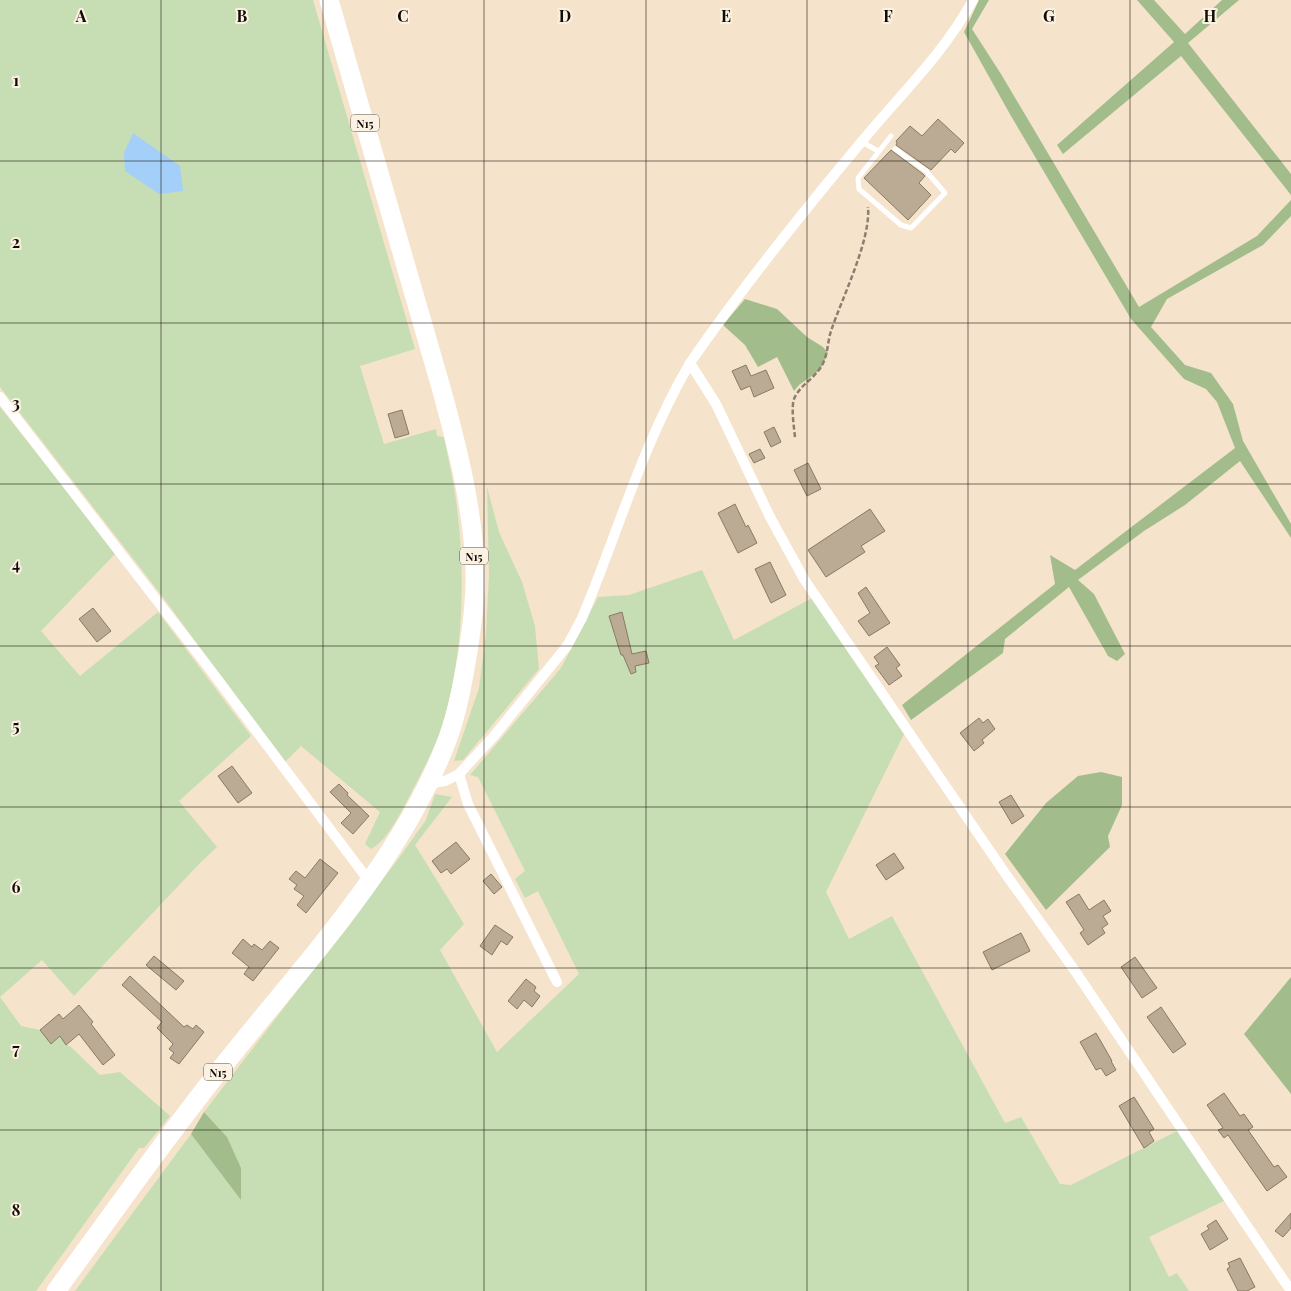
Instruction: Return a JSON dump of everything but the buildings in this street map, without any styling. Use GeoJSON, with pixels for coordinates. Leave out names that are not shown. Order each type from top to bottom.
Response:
{"type":"FeatureCollection","features":[{"type":"Feature","properties":{"kind":"highway","name":"N15"},"geometry":{"type":"LineString","coordinates":[[56,1291],[220,1070],[386,857],[412,815],[428,784],[449,736],[463,684],[472,628],[475,570],[468,497],[457,444],[330,0]]}},
{"type":"Feature","properties":{"kind":"street"},"geometry":{"type":"LineString","coordinates":[[428,784],[445,781],[459,774],[494,736],[567,646],[582,618],[600,574],[649,443],[674,389],[690,363],[761,265],[861,142],[946,43],[973,0]]}},
{"type":"Feature","properties":{"kind":"street"},"geometry":{"type":"LineString","coordinates":[[690,363],[716,404],[770,518],[804,578],[1006,876],[1073,968],[1224,1189],[1291,1291]]}},
{"type":"Feature","properties":{"kind":"street"},"geometry":{"type":"LineString","coordinates":[[0,397],[209,668],[369,881]]}},
{"type":"Feature","properties":{"kind":"street"},"geometry":{"type":"LineString","coordinates":[[459,774],[468,804],[557,982]]}},
{"type":"Feature","properties":{"kind":"lane"},"geometry":{"type":"LineString","coordinates":[[891,136],[858,178],[859,189],[901,225],[912,228],[945,193],[926,171],[895,149]]}},
{"type":"Feature","properties":{"kind":"lane"},"geometry":{"type":"LineString","coordinates":[[861,142],[878,151]]}},
{"type":"Feature","properties":{"kind":"path"},"geometry":{"type":"LineString","coordinates":[[795,437],[794,400],[803,386],[813,379],[824,361],[831,332],[864,239],[868,207],[873,201]]}},
{"type":"Feature","properties":{"kind":"green space"},"geometry":{"type":"Polygon","coordinates":[[[0,0],[313,0],[415,349],[360,366],[384,444],[436,429],[437,436],[444,437],[456,500],[461,556],[462,585],[459,643],[455,672],[442,726],[428,761],[398,817],[383,839],[371,849],[365,844],[380,812],[301,746],[285,762],[159,592],[0,387],[0,0]]]}},
{"type":"Feature","properties":{"kind":"green space"},"geometry":{"type":"Polygon","coordinates":[[[979,0],[989,0],[972,29],[1001,74],[1139,307],[1257,236],[1291,200],[1291,216],[1263,245],[1167,299],[1151,327],[1185,365],[1211,373],[1233,404],[1243,441],[1291,524],[1291,538],[1240,461],[1185,505],[1144,531],[1078,580],[1094,594],[1125,654],[1117,661],[1108,656],[1069,587],[1005,639],[1003,653],[911,720],[902,705],[1055,584],[1050,555],[1075,570],[1235,448],[1217,402],[1206,389],[1184,379],[1131,319],[1011,116],[964,32],[979,0]]]}},
{"type":"Feature","properties":{"kind":"green space"},"geometry":{"type":"Polygon","coordinates":[[[1137,0],[1154,0],[1185,34],[1222,0],[1239,0],[1188,43],[1291,174],[1291,195],[1181,56],[1063,154],[1057,145],[1174,42],[1137,0]]]}},
{"type":"Feature","properties":{"kind":"green space"},"geometry":{"type":"Polygon","coordinates":[[[745,299],[777,309],[807,337],[823,347],[828,353],[820,370],[799,385],[794,391],[777,357],[758,367],[745,345],[723,325],[745,299]]]}},
{"type":"Feature","properties":{"kind":"green space"},"geometry":{"type":"Polygon","coordinates":[[[0,407],[116,553],[41,631],[80,676],[158,612],[251,736],[179,801],[217,847],[74,996],[42,960],[0,997],[0,407]]]}},
{"type":"Feature","properties":{"kind":"green space"},"geometry":{"type":"Polygon","coordinates":[[[487,487],[499,532],[522,582],[535,626],[539,669],[463,760],[454,761],[479,688],[486,633],[489,576],[487,487]]]}},
{"type":"Feature","properties":{"kind":"green space"},"geometry":{"type":"Polygon","coordinates":[[[702,570],[734,640],[814,597],[905,732],[826,892],[849,939],[892,916],[1005,1123],[1021,1117],[1060,1184],[1071,1185],[1179,1130],[1228,1199],[1149,1237],[1169,1277],[1177,1273],[1189,1291],[75,1291],[191,1134],[241,1199],[227,1137],[204,1112],[399,858],[426,820],[435,794],[452,797],[415,845],[464,924],[440,950],[497,1052],[579,974],[538,891],[525,898],[515,879],[525,871],[478,777],[470,775],[561,668],[598,597],[629,595],[702,570]]]}},
{"type":"Feature","properties":{"kind":"green space"},"geometry":{"type":"Polygon","coordinates":[[[1101,772],[1122,777],[1122,805],[1108,836],[1110,847],[1046,910],[1005,854],[1046,803],[1078,776],[1101,772]]]}},
{"type":"Feature","properties":{"kind":"green space"},"geometry":{"type":"Polygon","coordinates":[[[1291,977],[1291,1094],[1244,1034],[1291,977]]]}},
{"type":"Feature","properties":{"kind":"green space"},"geometry":{"type":"Polygon","coordinates":[[[0,997],[21,1026],[40,1030],[51,1044],[60,1036],[66,1044],[100,1075],[120,1072],[170,1116],[144,1148],[139,1148],[36,1291],[0,1291],[0,997]]]}},
{"type":"Feature","properties":{"kind":"green space"},"geometry":{"type":"Polygon","coordinates":[[[204,1112],[227,1137],[241,1168],[241,1200],[191,1134],[204,1112]]]}},
{"type":"Feature","properties":{"kind":"water"},"geometry":{"type":"Polygon","coordinates":[[[133,133],[180,166],[183,191],[159,194],[125,171],[124,153],[133,133]]]}}]}
